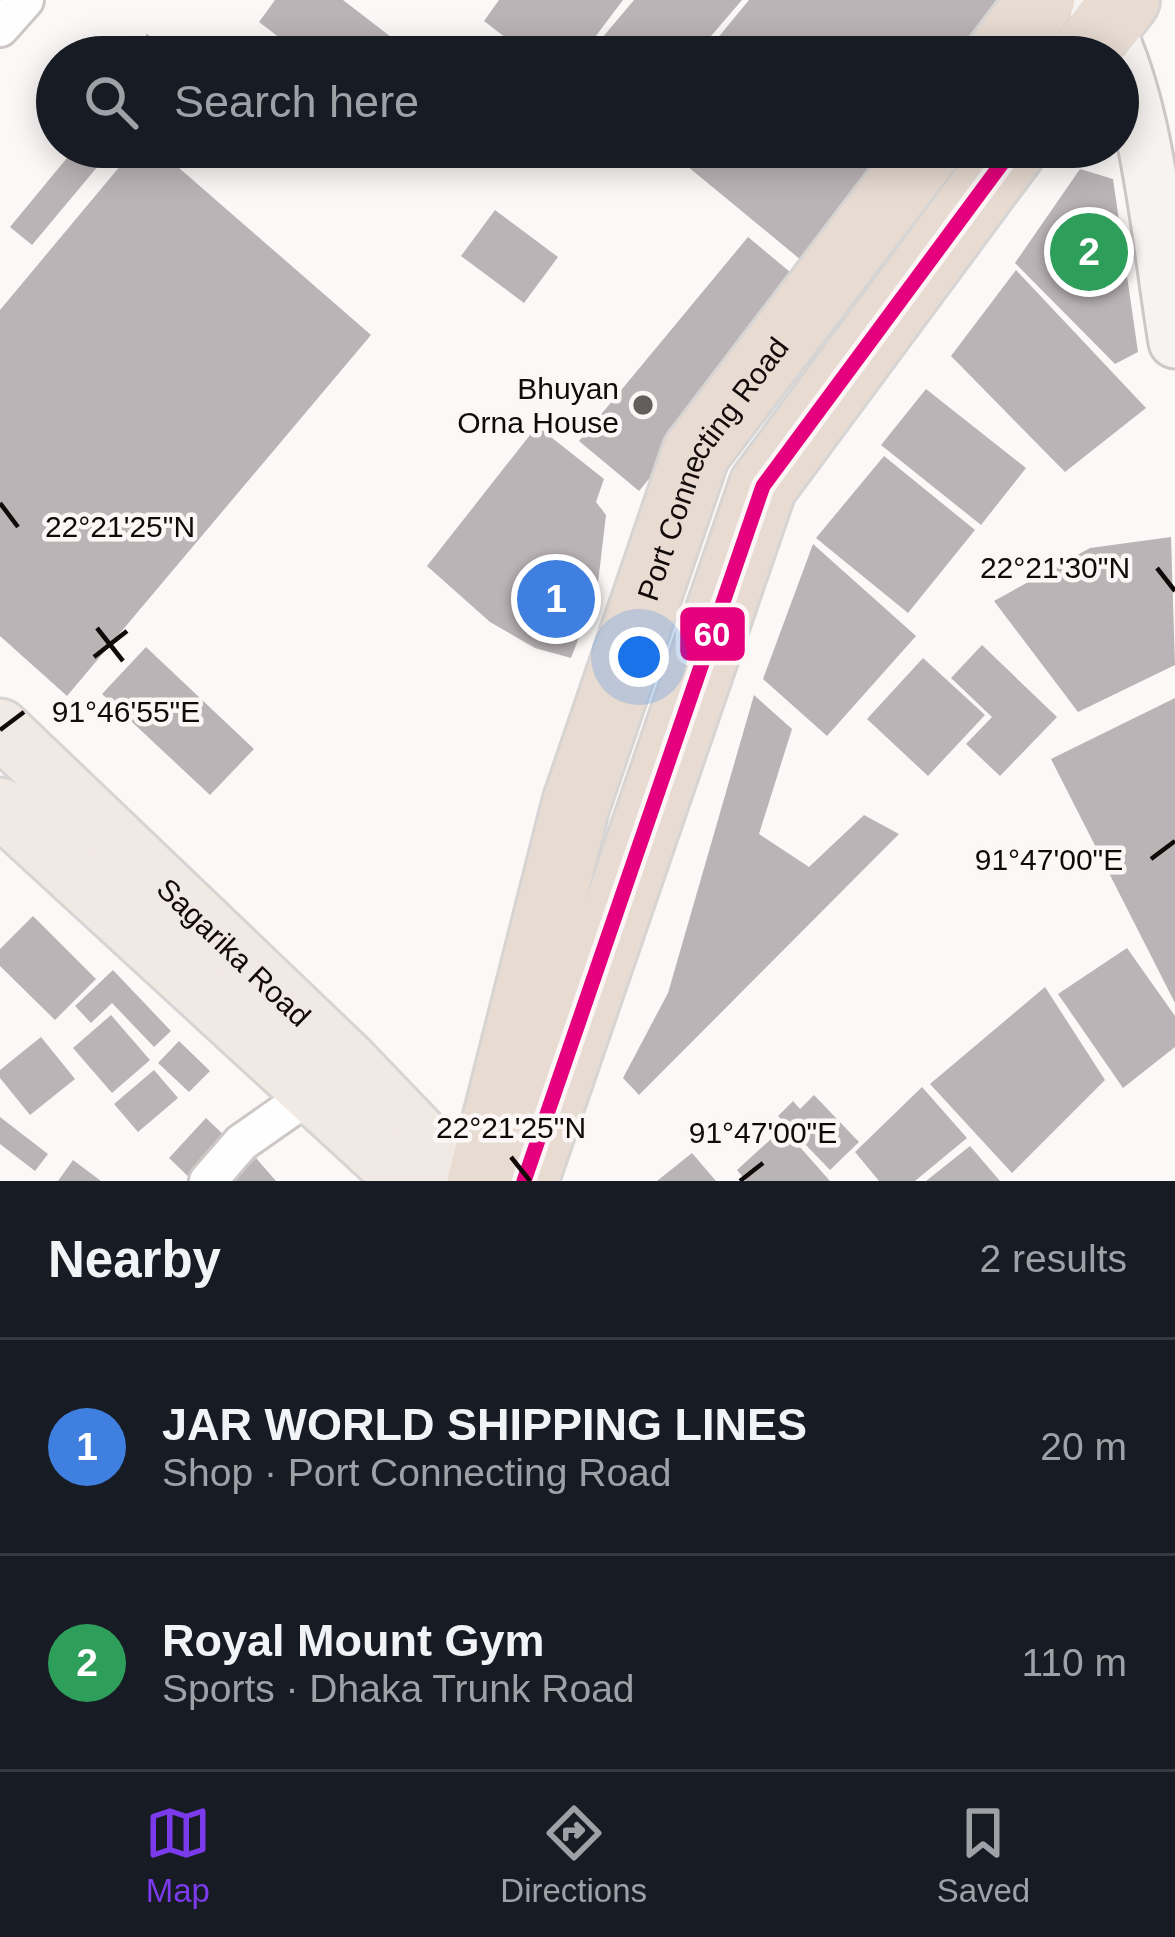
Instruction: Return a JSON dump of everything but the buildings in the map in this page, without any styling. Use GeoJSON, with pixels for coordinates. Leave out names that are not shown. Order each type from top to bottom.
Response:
{"type":"FeatureCollection","features":[{"type":"Feature","properties":{"kind":"highway"},"geometry":{"type":"LineString","coordinates":[[1014,36],[1041,0]]}},
{"type":"Feature","properties":{"kind":"highway","name":"Port Connecting Road"},"geometry":{"type":"LineString","coordinates":[[481,1181],[576,804],[697,453],[913,168]]}},
{"type":"Feature","properties":{"kind":"highway","name":"Port Connecting Road"},"geometry":{"type":"LineString","coordinates":[[524,1181],[763,486],[998,168]]}},
{"type":"Feature","properties":{"kind":"main road"},"geometry":{"type":"LineString","coordinates":[[1139,70],[1175,133]]}},
{"type":"Feature","properties":{"kind":"main road"},"geometry":{"type":"LineString","coordinates":[[1139,132],[1175,342]]}},
{"type":"Feature","properties":{"kind":"main road","name":"Sagarika Road"},"geometry":{"type":"LineString","coordinates":[[0,728],[330,1079],[407,1181]]}},
{"type":"Feature","properties":{"kind":"main road","name":"Sagarika Road"},"geometry":{"type":"LineString","coordinates":[[0,807],[330,1079],[463,1181]]}},
{"type":"Feature","properties":{"kind":"street"},"geometry":{"type":"LineString","coordinates":[[0,28],[25,0]]}},
{"type":"Feature","properties":{"kind":"street"},"geometry":{"type":"LineString","coordinates":[[208,1181],[242,1143],[330,1079]]}},
{"type":"Feature","properties":{"kind":"transit line","name":"60"},"geometry":{"type":"LineString","coordinates":[[524,1181],[763,486],[998,168]]}},
{"type":"Feature","properties":{"kind":"place","name":"Royal Mount Gym"},"geometry":{"type":"Point","coordinates":[1089,252]}},
{"type":"Feature","properties":{"kind":"place","name":"Bhuyan Orna House"},"geometry":{"type":"Point","coordinates":[643,405]}},
{"type":"Feature","properties":{"kind":"place","name":"JAR WORLD SHIPPING LINES"},"geometry":{"type":"Point","coordinates":[556,599]}}]}
